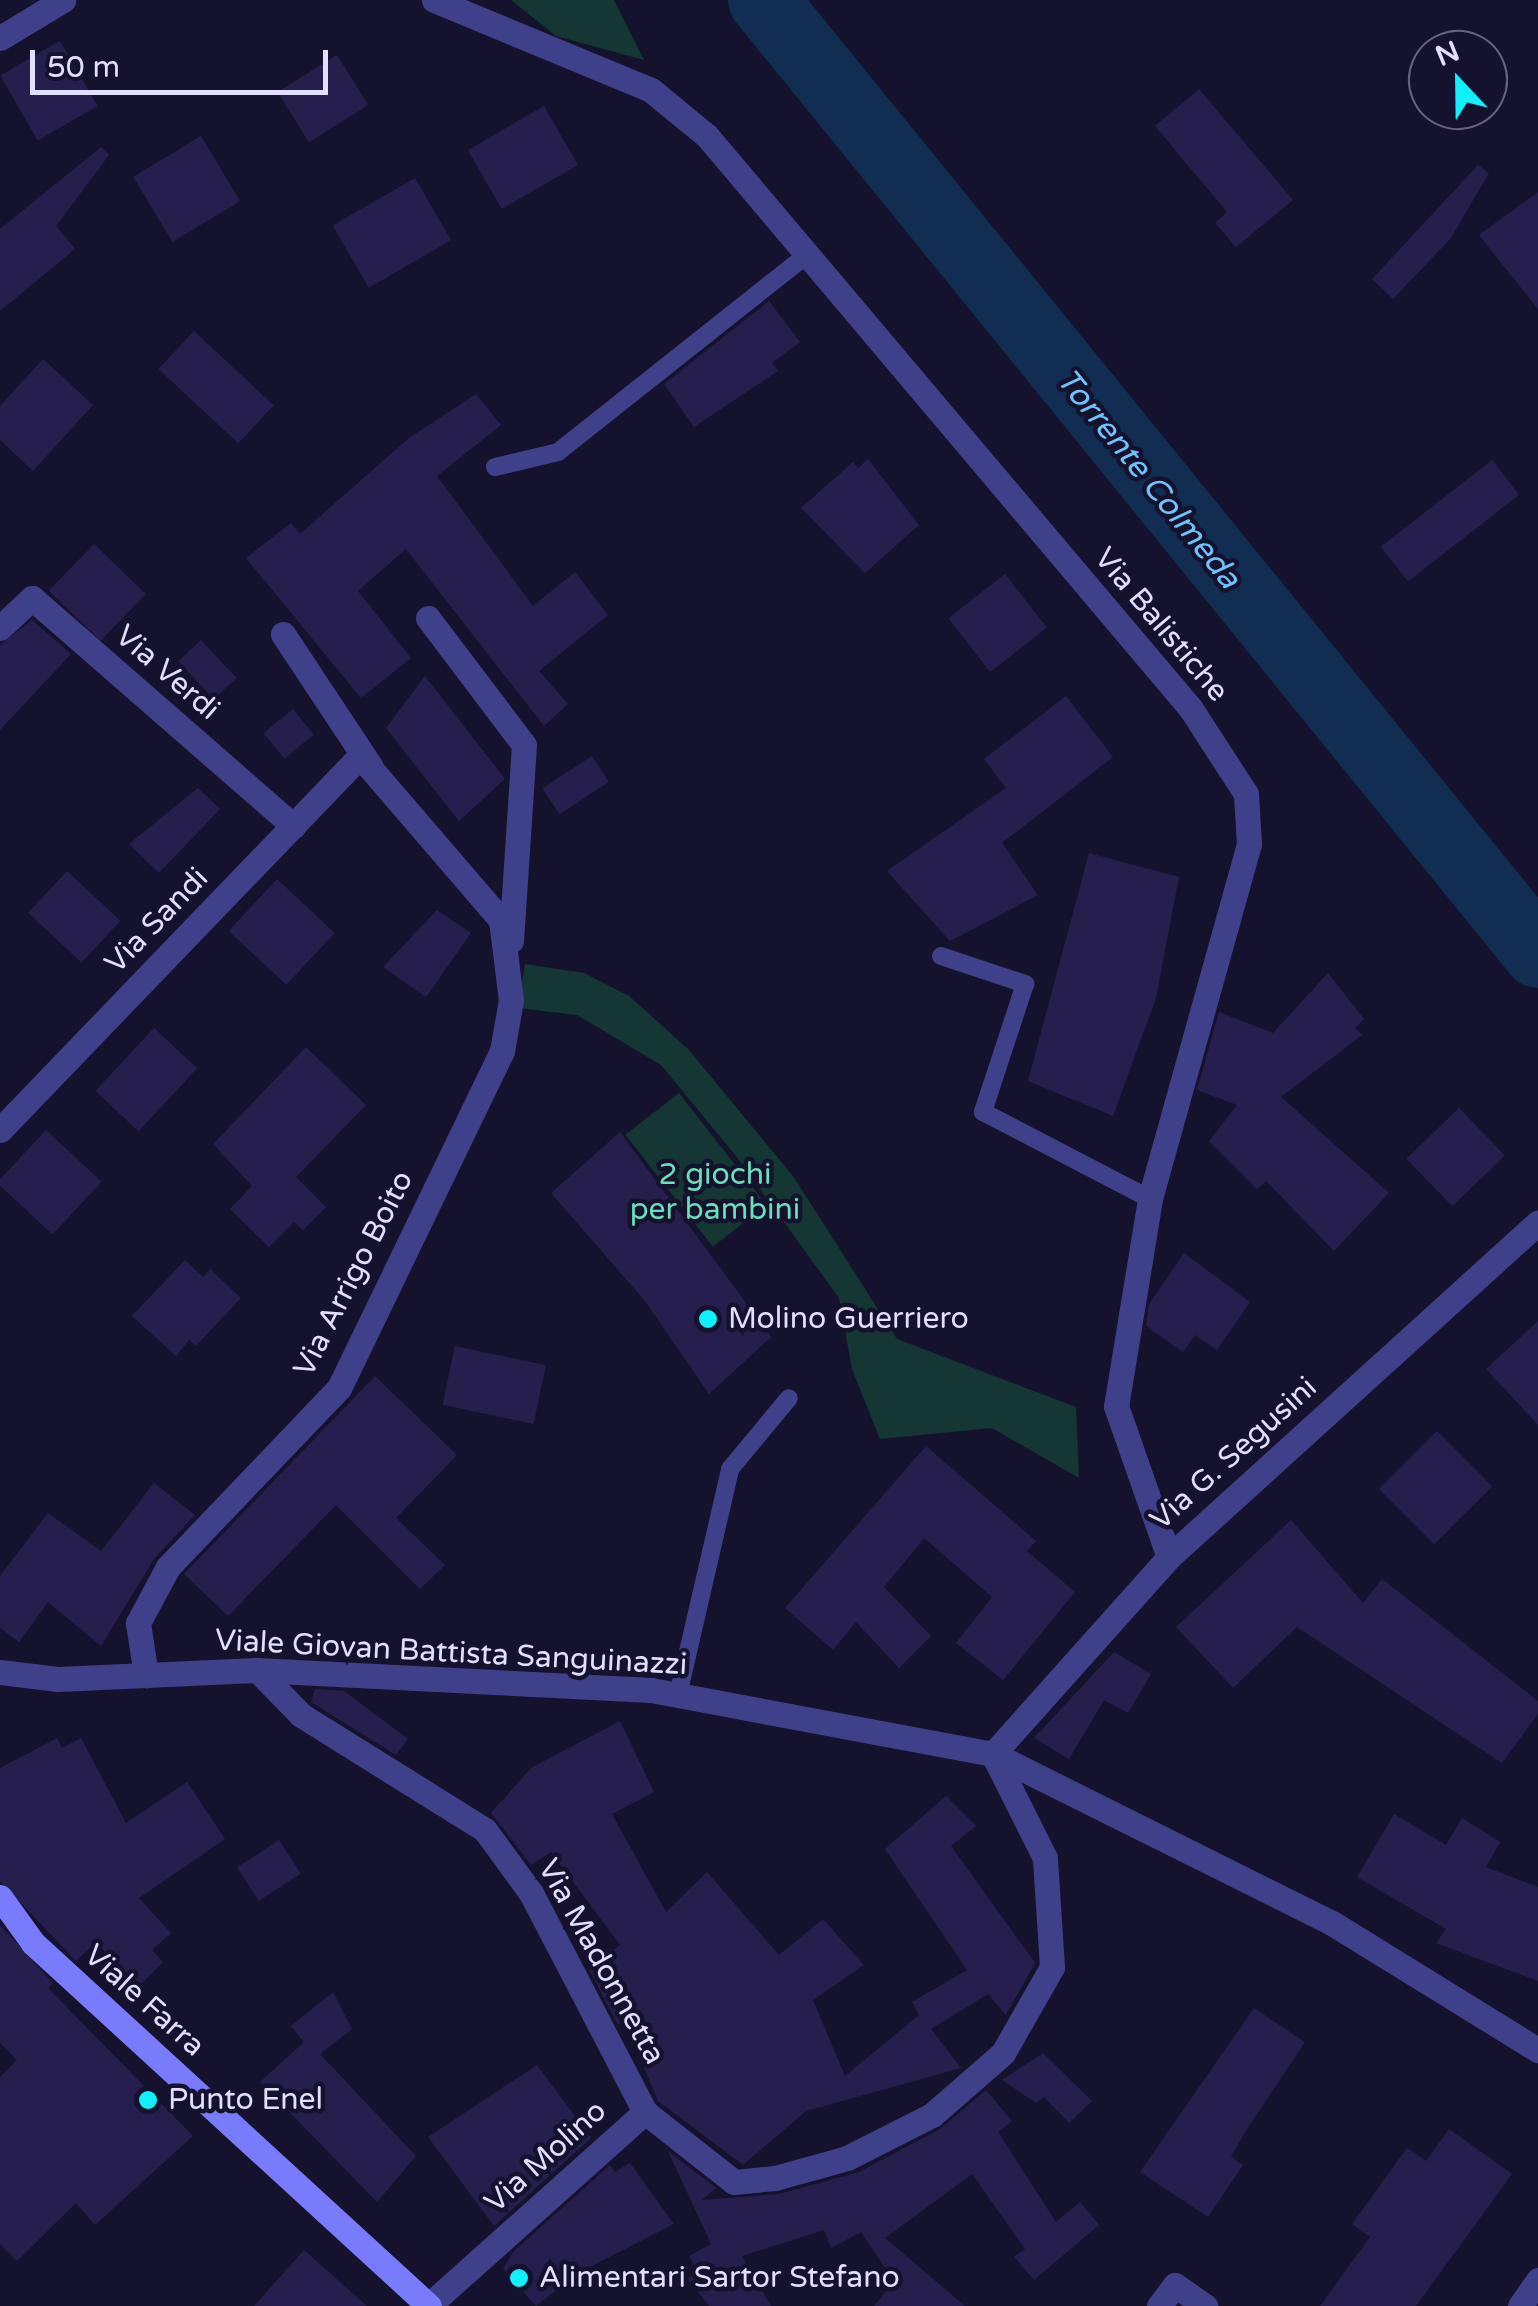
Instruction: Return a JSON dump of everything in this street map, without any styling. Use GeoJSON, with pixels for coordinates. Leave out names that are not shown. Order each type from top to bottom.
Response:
{"type":"FeatureCollection","features":[{"type":"Feature","properties":{"kind":"main road","name":"Viale Farra"},"geometry":{"type":"LineString","coordinates":[[0,1897],[32,1943],[429,2306]]}},
{"type":"Feature","properties":{"kind":"street"},"geometry":{"type":"LineString","coordinates":[[0,38],[63,0]]}},
{"type":"Feature","properties":{"kind":"street","name":"Via Balistiche"},"geometry":{"type":"LineString","coordinates":[[434,0],[651,90],[707,136],[1191,710],[1246,794],[1250,844],[1150,1200],[1116,1406],[1168,1556]]}},
{"type":"Feature","properties":{"kind":"street","name":"Via Verdi"},"geometry":{"type":"LineString","coordinates":[[0,628],[32,598],[293,826]]}},
{"type":"Feature","properties":{"kind":"street","name":"Via Arrigo Boito"},"geometry":{"type":"LineString","coordinates":[[146,1676],[138,1623],[168,1567],[338,1388],[502,1050],[524,745],[428,618]]}},
{"type":"Feature","properties":{"kind":"street","name":"Via Arrigo Boito"},"geometry":{"type":"LineString","coordinates":[[283,634],[368,766],[501,920],[509,966]]}},
{"type":"Feature","properties":{"kind":"street","name":"Via Sandi"},"geometry":{"type":"LineString","coordinates":[[0,1130],[293,826],[368,766]]}},
{"type":"Feature","properties":{"kind":"street","name":"Via G. Segusini"},"geometry":{"type":"LineString","coordinates":[[993,1754],[1168,1556],[1538,1222]]}},
{"type":"Feature","properties":{"kind":"street","name":"Viale Giovan Battista Sanguinazzi"},"geometry":{"type":"LineString","coordinates":[[0,1672],[146,1676],[257,1670],[678,1695],[993,1754],[1332,1923],[1538,2050]]}},
{"type":"Feature","properties":{"kind":"street","name":"Via Madonnetta"},"geometry":{"type":"LineString","coordinates":[[257,1670],[301,1715],[485,1830],[531,1893],[644,2112]]}},
{"type":"Feature","properties":{"kind":"street","name":"Via Molino"},"geometry":{"type":"LineString","coordinates":[[429,2306],[644,2112],[734,2182],[775,2178],[847,2158],[932,2116],[1003,2053],[1052,1967],[1045,1858],[993,1754]]}},
{"type":"Feature","properties":{"kind":"street"},"geometry":{"type":"LineString","coordinates":[[1520,2306],[1538,2280]]}},
{"type":"Feature","properties":{"kind":"street"},"geometry":{"type":"LineString","coordinates":[[1159,2306],[1175,2284],[1205,2306]]}},
{"type":"Feature","properties":{"kind":"lane"},"geometry":{"type":"LineString","coordinates":[[495,467],[558,452],[805,256]]}},
{"type":"Feature","properties":{"kind":"lane"},"geometry":{"type":"LineString","coordinates":[[941,956],[1026,984],[984,1112],[1150,1200]]}},
{"type":"Feature","properties":{"kind":"lane"},"geometry":{"type":"LineString","coordinates":[[678,1695],[730,1469],[789,1398]]}},
{"type":"Feature","properties":{"kind":"green space"},"geometry":{"type":"Polygon","coordinates":[[[511,0],[614,0],[644,60],[556,36],[511,0]]]}},
{"type":"Feature","properties":{"kind":"green space"},"geometry":{"type":"Polygon","coordinates":[[[525,964],[584,973],[629,996],[688,1049],[793,1176],[897,1339],[1076,1407],[1079,1478],[992,1428],[880,1439],[852,1369],[839,1298],[736,1156],[661,1065],[577,1015],[518,1008],[525,964]]]}},
{"type":"Feature","properties":{"kind":"green space","name":"2 giochi per bambini"},"geometry":{"type":"Polygon","coordinates":[[[679,1093],[766,1205],[713,1247],[625,1135],[679,1093]]]}},
{"type":"Feature","properties":{"kind":"building"},"geometry":{"type":"Polygon","coordinates":[[[60,41],[98,106],[38,140],[0,76],[60,41]]]}},
{"type":"Feature","properties":{"kind":"building"},"geometry":{"type":"Polygon","coordinates":[[[337,55],[368,105],[309,142],[278,92],[337,55]]]}},
{"type":"Feature","properties":{"kind":"building"},"geometry":{"type":"Polygon","coordinates":[[[1199,89],[1293,200],[1236,247],[1215,223],[1227,212],[1155,126],[1199,89]]]}},
{"type":"Feature","properties":{"kind":"building"},"geometry":{"type":"Polygon","coordinates":[[[544,106],[578,165],[502,209],[468,150],[544,106]]]}},
{"type":"Feature","properties":{"kind":"building"},"geometry":{"type":"Polygon","coordinates":[[[201,136],[240,201],[172,242],[133,177],[201,136]]]}},
{"type":"Feature","properties":{"kind":"building"},"geometry":{"type":"Polygon","coordinates":[[[101,147],[109,155],[56,226],[75,249],[0,311],[0,229],[101,147]]]}},
{"type":"Feature","properties":{"kind":"building"},"geometry":{"type":"Polygon","coordinates":[[[1478,165],[1489,173],[1451,238],[1393,299],[1372,279],[1478,165]]]}},
{"type":"Feature","properties":{"kind":"building"},"geometry":{"type":"Polygon","coordinates":[[[415,178],[451,240],[369,288],[333,226],[415,178]]]}},
{"type":"Feature","properties":{"kind":"building"},"geometry":{"type":"Polygon","coordinates":[[[1538,192],[1538,309],[1479,235],[1538,192]]]}},
{"type":"Feature","properties":{"kind":"building"},"geometry":{"type":"Polygon","coordinates":[[[769,301],[800,342],[772,363],[778,371],[694,427],[664,384],[769,301]]]}},
{"type":"Feature","properties":{"kind":"building"},"geometry":{"type":"Polygon","coordinates":[[[194,331],[274,405],[238,443],[159,369],[194,331]]]}},
{"type":"Feature","properties":{"kind":"building"},"geometry":{"type":"Polygon","coordinates":[[[43,359],[93,405],[33,471],[0,440],[0,406],[43,359]]]}},
{"type":"Feature","properties":{"kind":"building"},"geometry":{"type":"Polygon","coordinates":[[[476,394],[501,425],[437,476],[533,606],[575,572],[608,615],[539,671],[568,704],[544,726],[406,549],[358,591],[411,658],[361,698],[246,558],[291,523],[300,534],[409,438],[476,394]]]}},
{"type":"Feature","properties":{"kind":"building"},"geometry":{"type":"Polygon","coordinates":[[[868,459],[919,525],[865,573],[801,508],[853,462],[858,468],[868,459]]]}},
{"type":"Feature","properties":{"kind":"building"},"geometry":{"type":"Polygon","coordinates":[[[1492,460],[1519,495],[1408,581],[1381,547],[1492,460]]]}},
{"type":"Feature","properties":{"kind":"building"},"geometry":{"type":"Polygon","coordinates":[[[94,544],[146,594],[101,641],[49,591],[94,544]]]}},
{"type":"Feature","properties":{"kind":"building"},"geometry":{"type":"Polygon","coordinates":[[[1005,574],[1047,628],[990,672],[948,618],[1005,574]]]}},
{"type":"Feature","properties":{"kind":"building"},"geometry":{"type":"Polygon","coordinates":[[[32,620],[71,654],[0,730],[0,645],[32,620]]]}},
{"type":"Feature","properties":{"kind":"building"},"geometry":{"type":"Polygon","coordinates":[[[201,640],[236,678],[214,699],[178,661],[201,640]]]}},
{"type":"Feature","properties":{"kind":"building"},"geometry":{"type":"Polygon","coordinates":[[[425,676],[505,779],[459,821],[386,728],[425,676]]]}},
{"type":"Feature","properties":{"kind":"building"},"geometry":{"type":"Polygon","coordinates":[[[1066,696],[1113,757],[1002,843],[1038,895],[950,941],[887,871],[1006,788],[984,759],[1066,696]]]}},
{"type":"Feature","properties":{"kind":"building"},"geometry":{"type":"Polygon","coordinates":[[[293,709],[314,735],[284,759],[263,733],[293,709]]]}},
{"type":"Feature","properties":{"kind":"building"},"geometry":{"type":"Polygon","coordinates":[[[592,756],[609,782],[559,814],[543,788],[592,756]]]}},
{"type":"Feature","properties":{"kind":"building"},"geometry":{"type":"Polygon","coordinates":[[[198,788],[220,809],[159,873],[129,844],[198,788]]]}},
{"type":"Feature","properties":{"kind":"building"},"geometry":{"type":"Polygon","coordinates":[[[1089,853],[1179,877],[1156,998],[1113,1116],[1028,1081],[1089,853]]]}},
{"type":"Feature","properties":{"kind":"building"},"geometry":{"type":"Polygon","coordinates":[[[67,871],[120,921],[82,962],[28,913],[67,871]]]}},
{"type":"Feature","properties":{"kind":"building"},"geometry":{"type":"Polygon","coordinates":[[[277,879],[335,933],[286,985],[229,931],[277,879]]]}},
{"type":"Feature","properties":{"kind":"building"},"geometry":{"type":"Polygon","coordinates":[[[437,910],[471,933],[426,997],[383,967],[437,910]]]}},
{"type":"Feature","properties":{"kind":"building"},"geometry":{"type":"Polygon","coordinates":[[[1328,973],[1364,1019],[1355,1028],[1362,1035],[1281,1097],[1389,1193],[1334,1251],[1266,1181],[1257,1189],[1209,1141],[1237,1105],[1197,1090],[1219,1012],[1273,1033],[1328,973]]]}},
{"type":"Feature","properties":{"kind":"building"},"geometry":{"type":"Polygon","coordinates":[[[154,1028],[197,1068],[138,1131],[95,1091],[154,1028]]]}},
{"type":"Feature","properties":{"kind":"building"},"geometry":{"type":"Polygon","coordinates":[[[306,1047],[366,1105],[296,1177],[326,1207],[303,1230],[294,1222],[269,1247],[230,1209],[252,1186],[213,1144],[306,1047]]]}},
{"type":"Feature","properties":{"kind":"building"},"geometry":{"type":"Polygon","coordinates":[[[1459,1108],[1505,1155],[1452,1206],[1406,1159],[1459,1108]]]}},
{"type":"Feature","properties":{"kind":"building"},"geometry":{"type":"Polygon","coordinates":[[[46,1130],[102,1182],[52,1234],[0,1186],[0,1179],[46,1130]]]}},
{"type":"Feature","properties":{"kind":"building"},"geometry":{"type":"Polygon","coordinates":[[[620,1132],[771,1337],[709,1394],[645,1301],[551,1193],[620,1132]]]}},
{"type":"Feature","properties":{"kind":"building"},"geometry":{"type":"Polygon","coordinates":[[[1184,1253],[1250,1302],[1217,1350],[1195,1335],[1183,1352],[1146,1326],[1149,1304],[1184,1253]]]}},
{"type":"Feature","properties":{"kind":"building"},"geometry":{"type":"Polygon","coordinates":[[[185,1260],[203,1277],[210,1269],[241,1298],[196,1346],[189,1340],[176,1356],[132,1316],[185,1260]]]}},
{"type":"Feature","properties":{"kind":"building"},"geometry":{"type":"Polygon","coordinates":[[[1538,1321],[1538,1425],[1486,1369],[1538,1321]]]}},
{"type":"Feature","properties":{"kind":"building"},"geometry":{"type":"Polygon","coordinates":[[[455,1346],[546,1365],[533,1424],[443,1405],[455,1346]]]}},
{"type":"Feature","properties":{"kind":"building"},"geometry":{"type":"Polygon","coordinates":[[[375,1376],[457,1455],[396,1518],[445,1565],[420,1589],[336,1505],[228,1616],[184,1574],[375,1376]]]}},
{"type":"Feature","properties":{"kind":"building"},"geometry":{"type":"Polygon","coordinates":[[[1437,1431],[1492,1486],[1434,1544],[1379,1489],[1437,1431]]]}},
{"type":"Feature","properties":{"kind":"building"},"geometry":{"type":"Polygon","coordinates":[[[926,1446],[1036,1541],[1027,1551],[1075,1592],[1003,1680],[956,1643],[992,1597],[924,1538],[884,1587],[931,1636],[899,1668],[856,1622],[833,1650],[785,1608],[926,1446]]]}},
{"type":"Feature","properties":{"kind":"building"},"geometry":{"type":"Polygon","coordinates":[[[154,1483],[195,1515],[154,1559],[101,1646],[48,1602],[19,1642],[0,1628],[0,1576],[48,1513],[101,1551],[154,1483]]]}},
{"type":"Feature","properties":{"kind":"building"},"geometry":{"type":"Polygon","coordinates":[[[1291,1520],[1363,1603],[1382,1579],[1538,1701],[1538,1714],[1502,1763],[1297,1627],[1233,1688],[1176,1627],[1291,1520]]]}},
{"type":"Feature","properties":{"kind":"building"},"geometry":{"type":"Polygon","coordinates":[[[1114,1652],[1151,1674],[1128,1713],[1104,1700],[1069,1759],[1034,1738],[1114,1652]]]}},
{"type":"Feature","properties":{"kind":"building"},"geometry":{"type":"Polygon","coordinates":[[[315,1689],[344,1691],[408,1739],[396,1755],[311,1702],[315,1689]]]}},
{"type":"Feature","properties":{"kind":"building"},"geometry":{"type":"Polygon","coordinates":[[[620,1721],[654,1792],[612,1814],[666,1912],[707,1872],[779,1955],[823,1919],[864,1965],[813,2000],[845,2076],[919,2015],[912,2002],[967,1970],[885,1849],[946,1796],[976,1826],[951,1846],[1035,1963],[1006,2015],[988,1994],[931,2029],[961,2068],[806,2111],[743,2165],[658,2101],[624,2020],[618,2025],[589,1969],[620,1945],[551,1852],[531,1865],[491,1813],[531,1768],[620,1721]]]}},
{"type":"Feature","properties":{"kind":"building"},"geometry":{"type":"Polygon","coordinates":[[[57,1738],[62,1748],[81,1738],[126,1823],[187,1782],[225,1839],[139,1898],[171,1933],[152,1950],[163,1962],[138,1987],[96,1942],[76,1961],[0,1881],[0,1768],[57,1738]]]}},
{"type":"Feature","properties":{"kind":"building"},"geometry":{"type":"Polygon","coordinates":[[[1394,1814],[1446,1845],[1462,1818],[1500,1842],[1486,1867],[1538,1887],[1538,1981],[1436,1943],[1446,1929],[1357,1877],[1394,1814]]]}},
{"type":"Feature","properties":{"kind":"building"},"geometry":{"type":"Polygon","coordinates":[[[279,1840],[301,1874],[259,1901],[237,1867],[279,1840]]]}},
{"type":"Feature","properties":{"kind":"building"},"geometry":{"type":"Polygon","coordinates":[[[0,1925],[53,1983],[48,1988],[193,2136],[95,2225],[76,2203],[17,2261],[0,2244],[0,2077],[17,2060],[0,2043],[0,1925]]]}},
{"type":"Feature","properties":{"kind":"building"},"geometry":{"type":"Polygon","coordinates":[[[333,1992],[352,2029],[320,2054],[416,2156],[377,2202],[260,2082],[304,2042],[291,2026],[333,1992]]]}},
{"type":"Feature","properties":{"kind":"building"},"geometry":{"type":"Polygon","coordinates":[[[1254,2008],[1305,2042],[1231,2157],[1243,2165],[1208,2217],[1140,2172],[1254,2008]]]}},
{"type":"Feature","properties":{"kind":"building"},"geometry":{"type":"Polygon","coordinates":[[[1043,2053],[1092,2101],[1069,2123],[1044,2097],[1036,2103],[1002,2080],[1043,2053]]]}},
{"type":"Feature","properties":{"kind":"building"},"geometry":{"type":"Polygon","coordinates":[[[537,2065],[591,2138],[494,2226],[428,2137],[537,2065]]]}},
{"type":"Feature","properties":{"kind":"building"},"geometry":{"type":"Polygon","coordinates":[[[986,2090],[1012,2121],[998,2132],[1056,2222],[1080,2202],[1099,2225],[1034,2280],[1014,2257],[1025,2249],[972,2174],[885,2238],[965,2306],[874,2306],[894,2281],[861,2232],[831,2248],[824,2230],[742,2256],[771,2306],[709,2306],[688,2279],[697,2270],[689,2256],[711,2244],[668,2151],[716,2188],[702,2200],[779,2194],[859,2172],[940,2129],[986,2090]]]}},
{"type":"Feature","properties":{"kind":"building"},"geometry":{"type":"Polygon","coordinates":[[[1449,2129],[1512,2174],[1416,2306],[1320,2306],[1370,2237],[1352,2224],[1407,2148],[1426,2161],[1449,2129]]]}},
{"type":"Feature","properties":{"kind":"building"},"geometry":{"type":"Polygon","coordinates":[[[630,2163],[674,2224],[576,2274],[536,2306],[503,2269],[513,2252],[610,2165],[615,2172],[630,2163]]]}},
{"type":"Feature","properties":{"kind":"building"},"geometry":{"type":"Polygon","coordinates":[[[304,2250],[367,2306],[254,2306],[304,2250]]]}},
{"type":"Feature","properties":{"kind":"waterway","name":"Torrente Colmeda"},"geometry":{"type":"LineString","coordinates":[[763,0],[1538,953]]}},
{"type":"Feature","properties":{"kind":"place","name":"Molino Guerriero"},"geometry":{"type":"Point","coordinates":[708,1319]}},
{"type":"Feature","properties":{"kind":"place","name":"Punto Enel"},"geometry":{"type":"Point","coordinates":[148,2100]}},
{"type":"Feature","properties":{"kind":"place","name":"Alimentari Sartor Stefano"},"geometry":{"type":"Point","coordinates":[519,2278]}}]}
